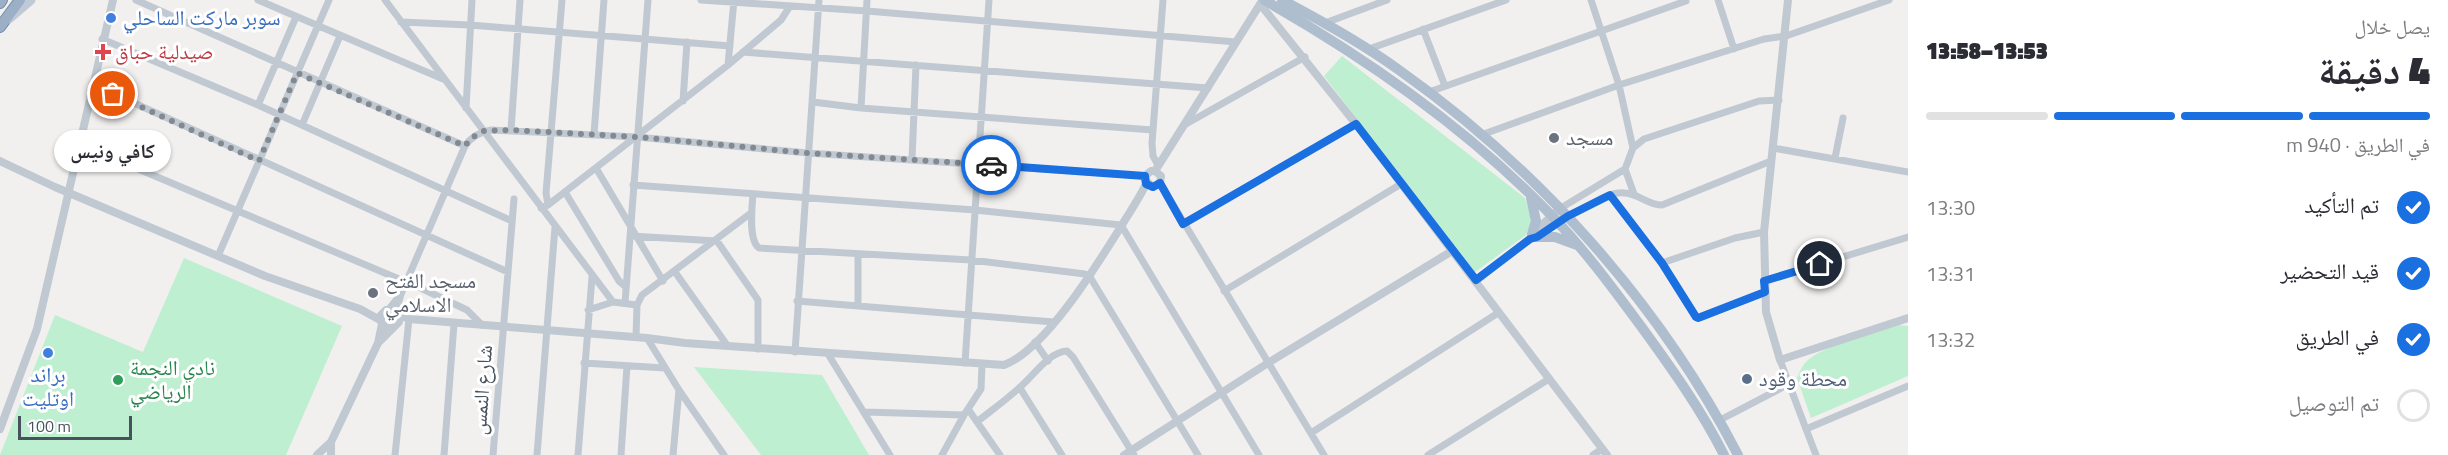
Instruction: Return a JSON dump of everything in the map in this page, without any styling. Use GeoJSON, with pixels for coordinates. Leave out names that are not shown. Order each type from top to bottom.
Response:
{"type":"FeatureCollection","features":[{"type":"Feature","properties":{"kind":"highway"},"geometry":{"type":"LineString","coordinates":[[0,27],[20,0]]}},
{"type":"Feature","properties":{"kind":"main road"},"geometry":{"type":"LineString","coordinates":[[0,27],[31,0]]}},
{"type":"Feature","properties":{"kind":"main road"},"geometry":{"type":"LineString","coordinates":[[1282,0],[1369,49],[1429,92],[1481,135],[1564,212],[1635,296],[1720,420],[1738,455]]}},
{"type":"Feature","properties":{"kind":"main road"},"geometry":{"type":"LineString","coordinates":[[1300,0],[1308,14]]}},
{"type":"Feature","properties":{"kind":"main road"},"geometry":{"type":"LineString","coordinates":[[1262,1],[1312,28],[1387,77],[1461,134],[1555,219],[1579,246],[1667,362],[1724,455]]}},
{"type":"Feature","properties":{"kind":"main road"},"geometry":{"type":"LineString","coordinates":[[1530,195],[1536,221],[1533,237],[1555,237],[1579,246]]}},
{"type":"Feature","properties":{"kind":"street"},"geometry":{"type":"LineString","coordinates":[[0,429],[37,329],[102,39],[113,0]]}},
{"type":"Feature","properties":{"kind":"street"},"geometry":{"type":"LineString","coordinates":[[136,0],[465,146]]}},
{"type":"Feature","properties":{"kind":"street"},"geometry":{"type":"LineString","coordinates":[[258,0],[443,79]]}},
{"type":"Feature","properties":{"kind":"street"},"geometry":{"type":"LineString","coordinates":[[218,256],[329,0]]}},
{"type":"Feature","properties":{"kind":"street"},"geometry":{"type":"LineString","coordinates":[[385,0],[483,131],[545,206],[555,227],[613,302]]}},
{"type":"Feature","properties":{"kind":"street"},"geometry":{"type":"LineString","coordinates":[[466,109],[472,0]]}},
{"type":"Feature","properties":{"kind":"street"},"geometry":{"type":"LineString","coordinates":[[511,130],[520,0]]}},
{"type":"Feature","properties":{"kind":"street"},"geometry":{"type":"LineString","coordinates":[[545,206],[562,0]]}},
{"type":"Feature","properties":{"kind":"street"},"geometry":{"type":"LineString","coordinates":[[594,134],[604,0]]}},
{"type":"Feature","properties":{"kind":"street"},"geometry":{"type":"LineString","coordinates":[[631,227],[648,0]]}},
{"type":"Feature","properties":{"kind":"street"},"geometry":{"type":"LineString","coordinates":[[701,0],[790,6],[819,4],[867,11],[987,22],[1236,42]]}},
{"type":"Feature","properties":{"kind":"street"},"geometry":{"type":"LineString","coordinates":[[861,108],[867,0]]}},
{"type":"Feature","properties":{"kind":"street"},"geometry":{"type":"LineString","coordinates":[[965,363],[989,0]]}},
{"type":"Feature","properties":{"kind":"street"},"geometry":{"type":"LineString","coordinates":[[1163,0],[1153,130],[1153,156],[1161,176],[1160,183],[1324,455]]}},
{"type":"Feature","properties":{"kind":"street"},"geometry":{"type":"LineString","coordinates":[[1325,23],[1387,0]]}},
{"type":"Feature","properties":{"kind":"street"},"geometry":{"type":"LineString","coordinates":[[1369,49],[1506,0]]}},
{"type":"Feature","properties":{"kind":"street"},"geometry":{"type":"LineString","coordinates":[[1591,0],[1619,85],[1633,148]]}},
{"type":"Feature","properties":{"kind":"street"},"geometry":{"type":"LineString","coordinates":[[1718,0],[1734,49]]}},
{"type":"Feature","properties":{"kind":"street"},"geometry":{"type":"LineString","coordinates":[[1788,0],[1764,232],[1764,281],[1766,312],[1780,360],[1816,455]]}},
{"type":"Feature","properties":{"kind":"street"},"geometry":{"type":"LineString","coordinates":[[1481,135],[1619,85],[1764,39],[1786,36],[1889,0]]}},
{"type":"Feature","properties":{"kind":"street"},"geometry":{"type":"LineString","coordinates":[[728,65],[734,1]]}},
{"type":"Feature","properties":{"kind":"street"},"geometry":{"type":"LineString","coordinates":[[0,160],[55,187],[264,276],[360,309],[397,317],[454,324],[647,338],[685,344],[1004,365],[1010,363],[1035,342],[1090,278],[1151,171],[1157,168],[1186,124],[1262,1],[1605,452],[1593,455]]}},
{"type":"Feature","properties":{"kind":"street"},"geometry":{"type":"LineString","coordinates":[[1429,92],[1686,1]]}},
{"type":"Feature","properties":{"kind":"street"},"geometry":{"type":"LineString","coordinates":[[795,352],[819,4]]}},
{"type":"Feature","properties":{"kind":"street"},"geometry":{"type":"LineString","coordinates":[[545,206],[728,65],[781,20],[790,6]]}},
{"type":"Feature","properties":{"kind":"street"},"geometry":{"type":"LineString","coordinates":[[258,105],[296,17]]}},
{"type":"Feature","properties":{"kind":"street"},"geometry":{"type":"LineString","coordinates":[[401,22],[470,24],[730,46]]}},
{"type":"Feature","properties":{"kind":"street"},"geometry":{"type":"LineString","coordinates":[[1423,29],[1445,86]]}},
{"type":"Feature","properties":{"kind":"street"},"geometry":{"type":"LineString","coordinates":[[302,125],[340,36]]}},
{"type":"Feature","properties":{"kind":"street"},"geometry":{"type":"LineString","coordinates":[[102,39],[258,105],[512,221]]}},
{"type":"Feature","properties":{"kind":"street"},"geometry":{"type":"LineString","coordinates":[[683,100],[687,42]]}},
{"type":"Feature","properties":{"kind":"street"},"geometry":{"type":"LineString","coordinates":[[743,52],[1208,88]]}},
{"type":"Feature","properties":{"kind":"street"},"geometry":{"type":"LineString","coordinates":[[1186,124],[1305,57]]}},
{"type":"Feature","properties":{"kind":"street"},"geometry":{"type":"LineString","coordinates":[[912,159],[916,65]]}},
{"type":"Feature","properties":{"kind":"street"},"geometry":{"type":"LineString","coordinates":[[92,84],[508,272]]}},
{"type":"Feature","properties":{"kind":"street"},"geometry":{"type":"LineString","coordinates":[[1476,280],[1588,191],[1625,169],[1633,148],[1644,139],[1759,101],[1779,100]]}},
{"type":"Feature","properties":{"kind":"street"},"geometry":{"type":"LineString","coordinates":[[813,102],[861,108],[1153,130]]}},
{"type":"Feature","properties":{"kind":"street"},"geometry":{"type":"LineString","coordinates":[[1835,158],[1843,118]]}},
{"type":"Feature","properties":{"kind":"street"},"geometry":{"type":"LineString","coordinates":[[1183,224],[1356,124]]}},
{"type":"Feature","properties":{"kind":"street"},"geometry":{"type":"LineString","coordinates":[[395,455],[397,317],[401,294],[429,235],[465,146],[470,139],[483,131],[511,130],[637,137],[808,153],[978,164],[1146,180],[1153,187],[1160,183]]}},
{"type":"Feature","properties":{"kind":"street"},"geometry":{"type":"LineString","coordinates":[[79,144],[399,279]]}},
{"type":"Feature","properties":{"kind":"street"},"geometry":{"type":"LineString","coordinates":[[1773,148],[1908,172]]}},
{"type":"Feature","properties":{"kind":"street"},"geometry":{"type":"LineString","coordinates":[[1564,212],[1618,193],[1634,194],[1662,205],[1771,161]]}},
{"type":"Feature","properties":{"kind":"street"},"geometry":{"type":"LineString","coordinates":[[0,167],[45,186],[55,187]]}},
{"type":"Feature","properties":{"kind":"street"},"geometry":{"type":"LineString","coordinates":[[596,168],[634,236],[663,281]]}},
{"type":"Feature","properties":{"kind":"street"},"geometry":{"type":"LineString","coordinates":[[1625,169],[1634,194]]}},
{"type":"Feature","properties":{"kind":"street"},"geometry":{"type":"LineString","coordinates":[[1224,291],[1401,184]]}},
{"type":"Feature","properties":{"kind":"street"},"geometry":{"type":"LineString","coordinates":[[633,185],[975,210],[1121,225]]}},
{"type":"Feature","properties":{"kind":"street"},"geometry":{"type":"LineString","coordinates":[[1588,191],[1594,203]]}},
{"type":"Feature","properties":{"kind":"street"},"geometry":{"type":"LineString","coordinates":[[565,192],[619,281],[626,287]]}},
{"type":"Feature","properties":{"kind":"street"},"geometry":{"type":"LineString","coordinates":[[753,194],[751,213],[756,247],[971,260],[1080,272],[1090,278],[1198,455]]}},
{"type":"Feature","properties":{"kind":"street"},"geometry":{"type":"LineString","coordinates":[[1610,195],[1662,263],[1696,317],[1765,292]]}},
{"type":"Feature","properties":{"kind":"street","name":"شارع النمس"},"geometry":{"type":"LineString","coordinates":[[493,455],[514,199]]}},
{"type":"Feature","properties":{"kind":"street"},"geometry":{"type":"LineString","coordinates":[[636,338],[637,305],[642,295],[717,241],[751,213]]}},
{"type":"Feature","properties":{"kind":"street"},"geometry":{"type":"LineString","coordinates":[[1121,225],[1259,455]]}},
{"type":"Feature","properties":{"kind":"street"},"geometry":{"type":"LineString","coordinates":[[537,455],[555,227]]}},
{"type":"Feature","properties":{"kind":"street"},"geometry":{"type":"LineString","coordinates":[[1662,263],[1735,238],[1764,232]]}},
{"type":"Feature","properties":{"kind":"street"},"geometry":{"type":"LineString","coordinates":[[625,303],[634,236]]}},
{"type":"Feature","properties":{"kind":"street"},"geometry":{"type":"LineString","coordinates":[[634,236],[717,241]]}},
{"type":"Feature","properties":{"kind":"street"},"geometry":{"type":"LineString","coordinates":[[1764,281],[1908,237]]}},
{"type":"Feature","properties":{"kind":"street"},"geometry":{"type":"LineString","coordinates":[[717,241],[758,300],[758,349]]}},
{"type":"Feature","properties":{"kind":"street"},"geometry":{"type":"LineString","coordinates":[[978,421],[1020,388],[1047,361],[1061,351],[1070,353],[1130,454],[1268,363],[1452,251]]}},
{"type":"Feature","properties":{"kind":"street"},"geometry":{"type":"LineString","coordinates":[[858,254],[858,305]]}},
{"type":"Feature","properties":{"kind":"street"},"geometry":{"type":"LineString","coordinates":[[675,272],[727,345]]}},
{"type":"Feature","properties":{"kind":"street"},"geometry":{"type":"LineString","coordinates":[[578,455],[592,277]]}},
{"type":"Feature","properties":{"kind":"street"},"geometry":{"type":"LineString","coordinates":[[408,282],[467,310],[482,326]]}},
{"type":"Feature","properties":{"kind":"street"},"geometry":{"type":"LineString","coordinates":[[797,301],[1054,322]]}},
{"type":"Feature","properties":{"kind":"street"},"geometry":{"type":"LineString","coordinates":[[588,310],[613,302],[637,305]]}},
{"type":"Feature","properties":{"kind":"street"},"geometry":{"type":"LineString","coordinates":[[360,309],[381,322],[397,317]]}},
{"type":"Feature","properties":{"kind":"street"},"geometry":{"type":"LineString","coordinates":[[1311,433],[1498,313]]}},
{"type":"Feature","properties":{"kind":"street"},"geometry":{"type":"LineString","coordinates":[[381,322],[397,317]]}},
{"type":"Feature","properties":{"kind":"street"},"geometry":{"type":"LineString","coordinates":[[320,452],[331,442],[378,343],[397,317]]}},
{"type":"Feature","properties":{"kind":"street"},"geometry":{"type":"LineString","coordinates":[[1780,360],[1908,318]]}},
{"type":"Feature","properties":{"kind":"street"},"geometry":{"type":"LineString","coordinates":[[378,343],[381,322]]}},
{"type":"Feature","properties":{"kind":"street"},"geometry":{"type":"LineString","coordinates":[[444,455],[454,324]]}},
{"type":"Feature","properties":{"kind":"street"},"geometry":{"type":"LineString","coordinates":[[647,338],[722,454]]}},
{"type":"Feature","properties":{"kind":"street"},"geometry":{"type":"LineString","coordinates":[[1035,342],[1047,361]]}},
{"type":"Feature","properties":{"kind":"street"},"geometry":{"type":"LineString","coordinates":[[828,354],[890,455]]}},
{"type":"Feature","properties":{"kind":"street"},"geometry":{"type":"LineString","coordinates":[[584,363],[665,368]]}},
{"type":"Feature","properties":{"kind":"street"},"geometry":{"type":"LineString","coordinates":[[942,455],[981,389],[982,365]]}},
{"type":"Feature","properties":{"kind":"street"},"geometry":{"type":"LineString","coordinates":[[621,455],[627,366]]}},
{"type":"Feature","properties":{"kind":"street"},"geometry":{"type":"LineString","coordinates":[[1428,455],[1549,379]]}},
{"type":"Feature","properties":{"kind":"street"},"geometry":{"type":"LineString","coordinates":[[1720,420],[1789,384]]}},
{"type":"Feature","properties":{"kind":"street"},"geometry":{"type":"LineString","coordinates":[[1806,429],[1908,386]]}},
{"type":"Feature","properties":{"kind":"street"},"geometry":{"type":"LineString","coordinates":[[1020,388],[1062,455]]}},
{"type":"Feature","properties":{"kind":"street"},"geometry":{"type":"LineString","coordinates":[[673,455],[679,390]]}},
{"type":"Feature","properties":{"kind":"street"},"geometry":{"type":"LineString","coordinates":[[865,412],[966,412],[978,421],[1000,455]]}},
{"type":"Feature","properties":{"kind":"street"},"geometry":{"type":"LineString","coordinates":[[320,452],[331,455],[331,442]]}},
{"type":"Feature","properties":{"kind":"green space"},"geometry":{"type":"Polygon","coordinates":[[[1342,56],[1525,198],[1532,220],[1526,235],[1475,272],[1324,76],[1342,56]]]}},
{"type":"Feature","properties":{"kind":"green space"},"geometry":{"type":"Polygon","coordinates":[[[184,258],[342,326],[286,455],[0,455],[55,315],[143,352],[184,258]]]}},
{"type":"Feature","properties":{"kind":"green space"},"geometry":{"type":"Polygon","coordinates":[[[1897,325],[1908,326],[1908,376],[1811,418],[1797,378],[1806,362],[1813,356],[1835,346],[1897,325]]]}},
{"type":"Feature","properties":{"kind":"green space"},"geometry":{"type":"Polygon","coordinates":[[[694,367],[822,375],[869,455],[761,455],[694,367]]]}},
{"type":"Feature","properties":{"kind":"way so far"},"geometry":{"type":"LineString","coordinates":[[113,94],[259,161],[297,73],[465,146],[470,139],[483,131],[511,130],[637,137],[808,153],[991,165]]}},
{"type":"Feature","properties":{"kind":"place","name":"سوبر ماركت الساحلي"},"geometry":{"type":"Point","coordinates":[111,18]}},
{"type":"Feature","properties":{"kind":"place","name":"صيدلية حباق"},"geometry":{"type":"Point","coordinates":[103,52]}},
{"type":"Feature","properties":{"kind":"place","name":"كافي ونيس"},"geometry":{"type":"Point","coordinates":[113,94]}},
{"type":"Feature","properties":{"kind":"place","name":"مسجد"},"geometry":{"type":"Point","coordinates":[1554,138]}},
{"type":"Feature","properties":{"kind":"place","name":"مسجد الفتح الاسلامي"},"geometry":{"type":"Point","coordinates":[373,293]}},
{"type":"Feature","properties":{"kind":"place","name":"براند اوتليت"},"geometry":{"type":"Point","coordinates":[48,353]}},
{"type":"Feature","properties":{"kind":"place","name":"محطة وقود"},"geometry":{"type":"Point","coordinates":[1747,379]}},
{"type":"Feature","properties":{"kind":"place","name":"نادي النجمة الرياضي"},"geometry":{"type":"Point","coordinates":[118,380]}},
{"type":"Feature","properties":{"kind":"route"},"geometry":{"type":"LineString","coordinates":[[991,165],[1124,177],[1145,176],[1146,184],[1149,186],[1157,186],[1160,183],[1183,224],[1356,124],[1476,280],[1530,239],[1537,237],[1568,216],[1610,195],[1662,263],[1698,318],[1765,292],[1764,281],[1820,264]]}}]}
